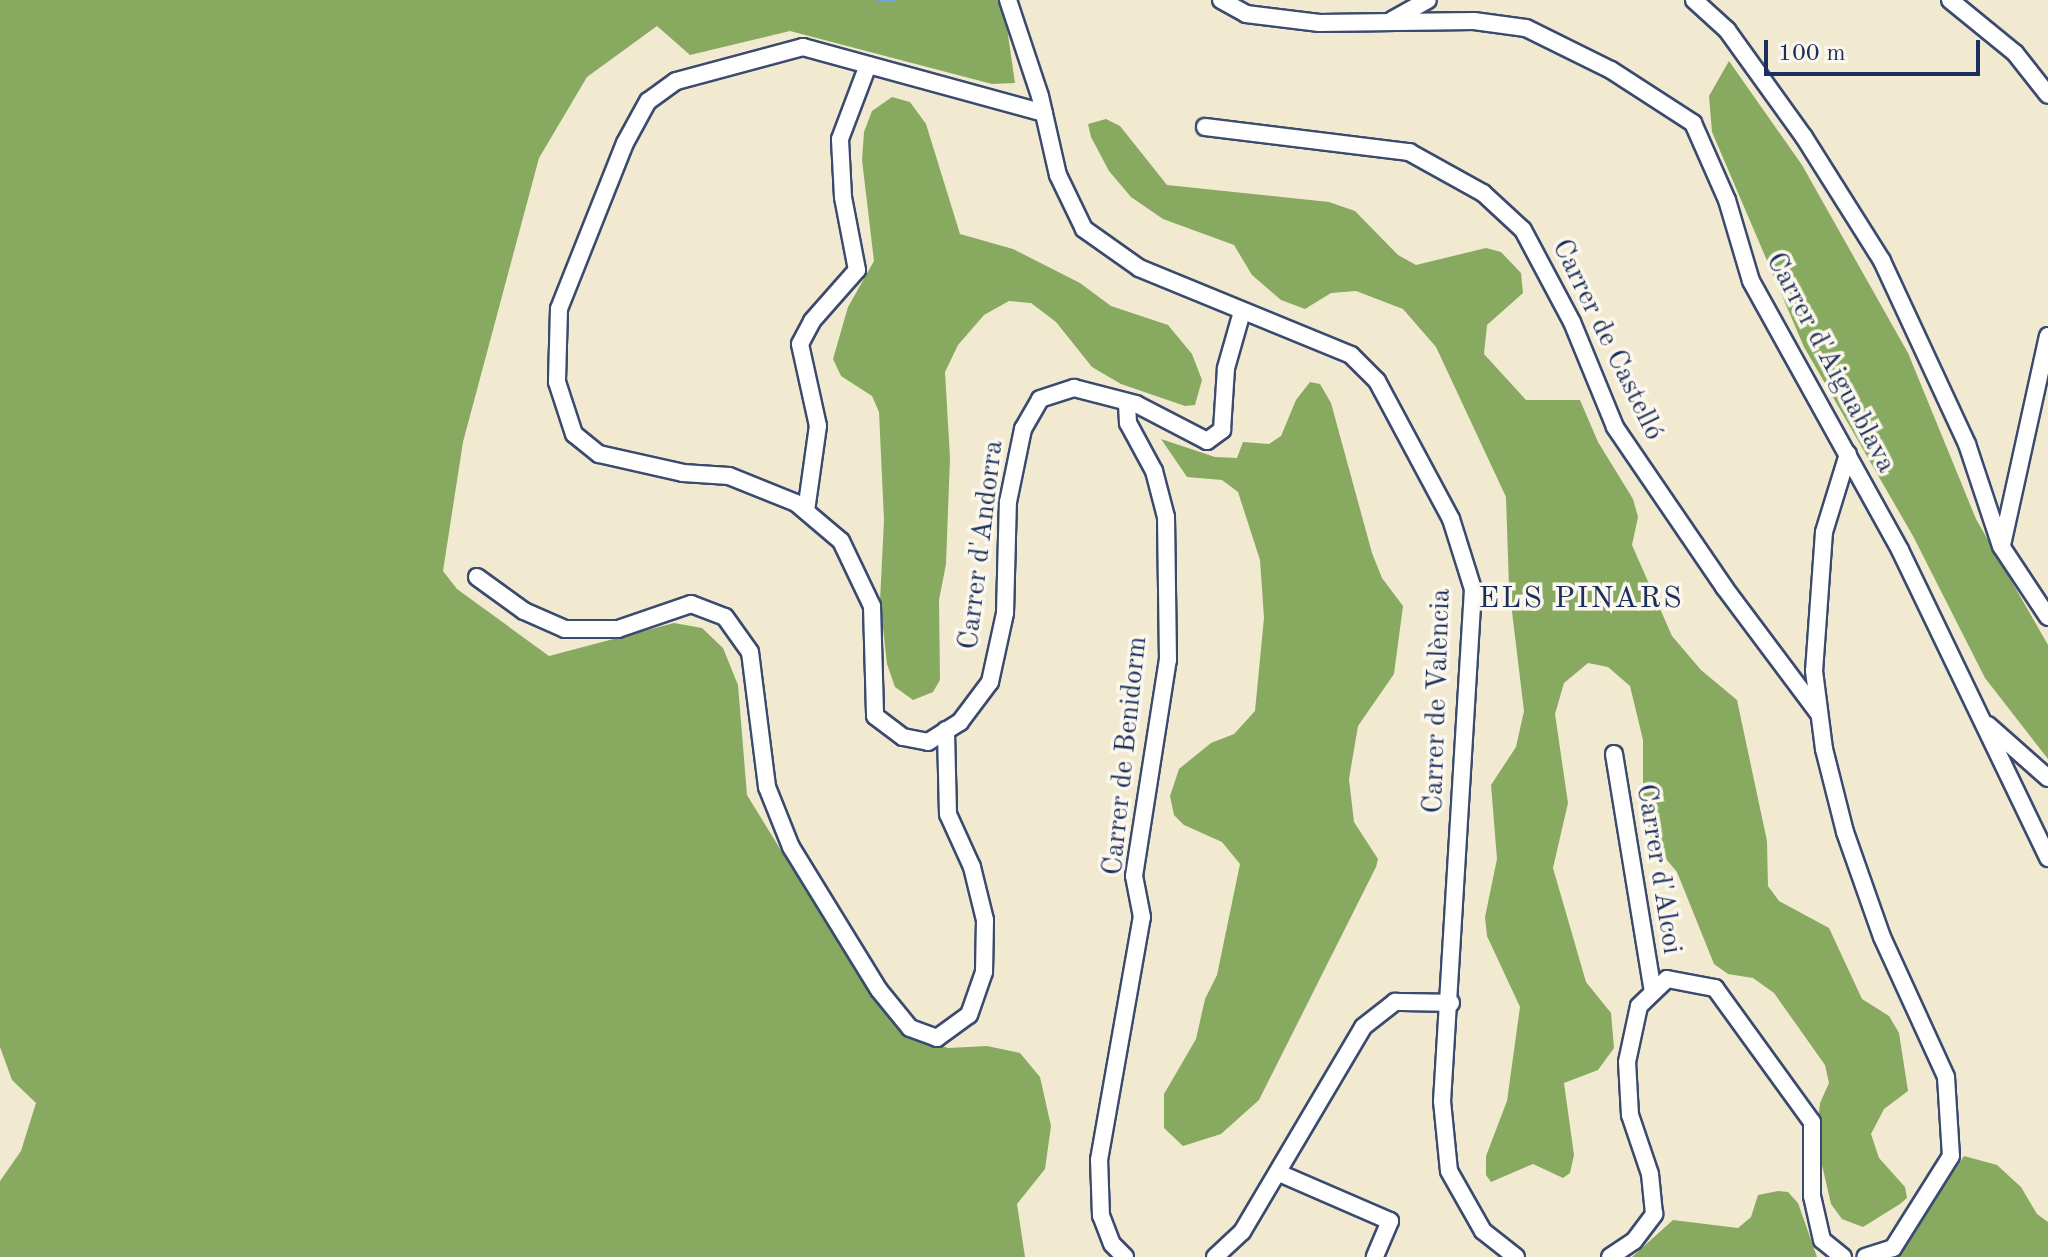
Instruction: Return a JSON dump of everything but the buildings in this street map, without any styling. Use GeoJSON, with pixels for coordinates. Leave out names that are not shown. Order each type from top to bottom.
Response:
{"type":"FeatureCollection","features":[{"type":"Feature","properties":{"kind":"street","name":"Carrer de València"},"geometry":{"type":"LineString","coordinates":[[1008,0],[1044,113],[1058,175],[1084,229],[1139,268],[1351,355],[1377,381],[1451,519],[1473,589],[1451,1003],[1442,1101],[1449,1171],[1483,1231],[1516,1257]]}},
{"type":"Feature","properties":{"kind":"street","name":"Carrer d'Aiguablava"},"geometry":{"type":"LineString","coordinates":[[1221,0],[1246,14],[1319,23],[1391,20],[1526,28],[1611,70],[1693,123],[1727,200],[1751,281],[1848,454],[2048,858]]}},
{"type":"Feature","properties":{"kind":"street"},"geometry":{"type":"LineString","coordinates":[[1391,20],[1428,0]]}},
{"type":"Feature","properties":{"kind":"street"},"geometry":{"type":"LineString","coordinates":[[1694,0],[1727,30],[1804,137],[1882,261],[1967,444],[2001,546],[2048,617]]}},
{"type":"Feature","properties":{"kind":"street"},"geometry":{"type":"LineString","coordinates":[[1950,0],[2015,53],[2048,95]]}},
{"type":"Feature","properties":{"kind":"street"},"geometry":{"type":"LineString","coordinates":[[946,730],[928,742],[903,737],[875,716],[872,606],[841,541],[806,511],[729,476],[683,473],[599,454],[574,434],[557,382],[559,309],[603,194],[648,101],[676,81],[803,47],[1044,113]]}},
{"type":"Feature","properties":{"kind":"street"},"geometry":{"type":"LineString","coordinates":[[806,511],[818,426],[800,344],[812,321],[857,270],[843,197],[840,139],[868,65]]}},
{"type":"Feature","properties":{"kind":"street","name":"Carrer de Castelló"},"geometry":{"type":"LineString","coordinates":[[1205,127],[1409,152],[1483,193],[1523,230],[1572,322],[1615,427],[1724,587],[1819,714]]}},
{"type":"Feature","properties":{"kind":"street","name":"Carrer d'Andorra"},"geometry":{"type":"LineString","coordinates":[[946,730],[960,722],[990,682],[1005,613],[1008,502],[1023,429],[1040,399],[1074,388],[1127,402],[1207,441],[1222,430],[1226,368],[1242,312]]}},
{"type":"Feature","properties":{"kind":"street"},"geometry":{"type":"LineString","coordinates":[[2001,546],[2048,336]]}},
{"type":"Feature","properties":{"kind":"street","name":"Carrer de Benidorm"},"geometry":{"type":"LineString","coordinates":[[1125,1257],[1112,1244],[1101,1216],[1099,1160],[1142,917],[1134,876],[1168,660],[1166,517],[1154,471],[1128,423],[1127,402]]}},
{"type":"Feature","properties":{"kind":"street"},"geometry":{"type":"LineString","coordinates":[[1848,454],[1824,532],[1814,671],[1819,714],[1850,847],[1882,937],[1946,1077],[1951,1156],[1893,1248],[1865,1257]]}},
{"type":"Feature","properties":{"kind":"street"},"geometry":{"type":"LineString","coordinates":[[477,577],[524,611],[565,629],[618,629],[691,604],[725,617],[750,652],[767,787],[791,847],[879,990],[910,1028],[937,1038],[969,1015],[984,959],[985,920],[972,867],[948,814],[946,730]]}},
{"type":"Feature","properties":{"kind":"street"},"geometry":{"type":"LineString","coordinates":[[1981,718],[2048,778]]}},
{"type":"Feature","properties":{"kind":"street","name":"Carrer d'Alcoi"},"geometry":{"type":"LineString","coordinates":[[1614,754],[1653,992]]}},
{"type":"Feature","properties":{"kind":"street"},"geometry":{"type":"LineString","coordinates":[[1610,1257],[1634,1241],[1654,1214],[1650,1174],[1630,1115],[1627,1062],[1639,1006],[1667,979],[1715,988],[1812,1122],[1815,1210],[1822,1240],[1843,1257]]}},
{"type":"Feature","properties":{"kind":"street"},"geometry":{"type":"LineString","coordinates":[[1215,1257],[1242,1232],[1279,1173],[1330,1076],[1363,1027],[1395,1002],[1451,1003]]}},
{"type":"Feature","properties":{"kind":"street"},"geometry":{"type":"LineString","coordinates":[[1279,1173],[1390,1221],[1375,1257]]}},
{"type":"Feature","properties":{"kind":"green space"},"geometry":{"type":"Polygon","coordinates":[[[0,0],[1003,0],[1015,83],[992,84],[790,31],[690,55],[657,26],[587,77],[539,158],[463,442],[443,571],[457,589],[549,656],[674,623],[702,628],[723,648],[738,685],[747,795],[819,912],[913,1036],[948,1048],[987,1046],[1020,1053],[1040,1077],[1051,1126],[1045,1169],[1017,1204],[1025,1257],[0,1257],[0,1181],[21,1151],[36,1103],[12,1080],[0,1047],[0,0]]]}},
{"type":"Feature","properties":{"kind":"green space"},"geometry":{"type":"Polygon","coordinates":[[[1729,61],[1802,165],[1908,353],[1976,519],[2048,645],[2048,759],[1985,678],[1913,536],[1804,347],[1712,132],[1709,96],[1729,61]]]}},
{"type":"Feature","properties":{"kind":"green space"},"geometry":{"type":"Polygon","coordinates":[[[892,97],[910,102],[926,124],[960,234],[1013,249],[1080,283],[1111,306],[1168,325],[1192,354],[1202,380],[1195,405],[1185,406],[1121,384],[1092,367],[1056,322],[1031,303],[1009,301],[984,315],[958,345],[945,372],[950,458],[946,564],[939,600],[940,680],[933,692],[913,700],[895,687],[887,664],[880,601],[884,520],[879,412],[872,396],[841,376],[833,359],[848,307],[874,261],[862,160],[864,132],[872,111],[892,97]]]}},
{"type":"Feature","properties":{"kind":"green space"},"geometry":{"type":"Polygon","coordinates":[[[1106,119],[1120,126],[1167,185],[1329,202],[1355,211],[1398,255],[1416,265],[1486,248],[1501,252],[1521,273],[1523,293],[1487,325],[1484,354],[1526,400],[1580,400],[1598,442],[1633,499],[1638,517],[1632,545],[1672,636],[1701,670],[1737,700],[1767,841],[1768,886],[1779,901],[1829,928],[1862,999],[1889,1016],[1899,1033],[1908,1091],[1884,1109],[1871,1134],[1879,1158],[1905,1187],[1907,1198],[1900,1204],[1863,1227],[1842,1219],[1831,1204],[1816,1139],[1820,1103],[1829,1083],[1825,1065],[1774,993],[1753,978],[1728,974],[1714,964],[1677,872],[1643,832],[1643,740],[1630,686],[1608,667],[1588,663],[1564,683],[1555,714],[1568,803],[1553,868],[1586,982],[1611,1013],[1614,1048],[1598,1070],[1564,1083],[1574,1155],[1570,1173],[1563,1178],[1533,1164],[1491,1182],[1486,1175],[1486,1156],[1507,1101],[1520,1007],[1487,936],[1485,917],[1497,859],[1491,785],[1516,747],[1524,711],[1509,587],[1506,497],[1436,347],[1403,309],[1356,291],[1331,293],[1305,309],[1281,300],[1252,275],[1234,245],[1163,219],[1131,197],[1109,171],[1091,137],[1088,124],[1106,119]]]}},
{"type":"Feature","properties":{"kind":"green space"},"geometry":{"type":"Polygon","coordinates":[[[1310,382],[1320,384],[1331,403],[1372,553],[1382,578],[1403,606],[1394,674],[1358,726],[1349,779],[1354,822],[1378,859],[1259,1100],[1221,1134],[1183,1146],[1164,1128],[1164,1094],[1196,1039],[1205,999],[1217,975],[1240,864],[1222,842],[1184,825],[1174,815],[1170,796],[1179,769],[1211,743],[1234,734],[1255,711],[1264,618],[1260,560],[1238,492],[1222,480],[1187,477],[1161,439],[1215,457],[1237,458],[1243,442],[1269,444],[1281,436],[1296,400],[1310,382]]]}},
{"type":"Feature","properties":{"kind":"green space"},"geometry":{"type":"Polygon","coordinates":[[[1964,1156],[1997,1165],[2021,1187],[2037,1214],[2048,1222],[2048,1257],[1896,1257],[1964,1156]]]}},
{"type":"Feature","properties":{"kind":"green space"},"geometry":{"type":"Polygon","coordinates":[[[1788,1192],[1798,1203],[1817,1257],[1632,1257],[1673,1220],[1738,1228],[1751,1217],[1758,1195],[1788,1192]]]}},
{"type":"Feature","properties":{"kind":"waterway"},"geometry":{"type":"LineString","coordinates":[[878,0],[893,0]]}},
{"type":"Feature","properties":{"kind":"district","name":"ELS PINARS"},"geometry":{"type":"Point","coordinates":[1581,599]}}]}
